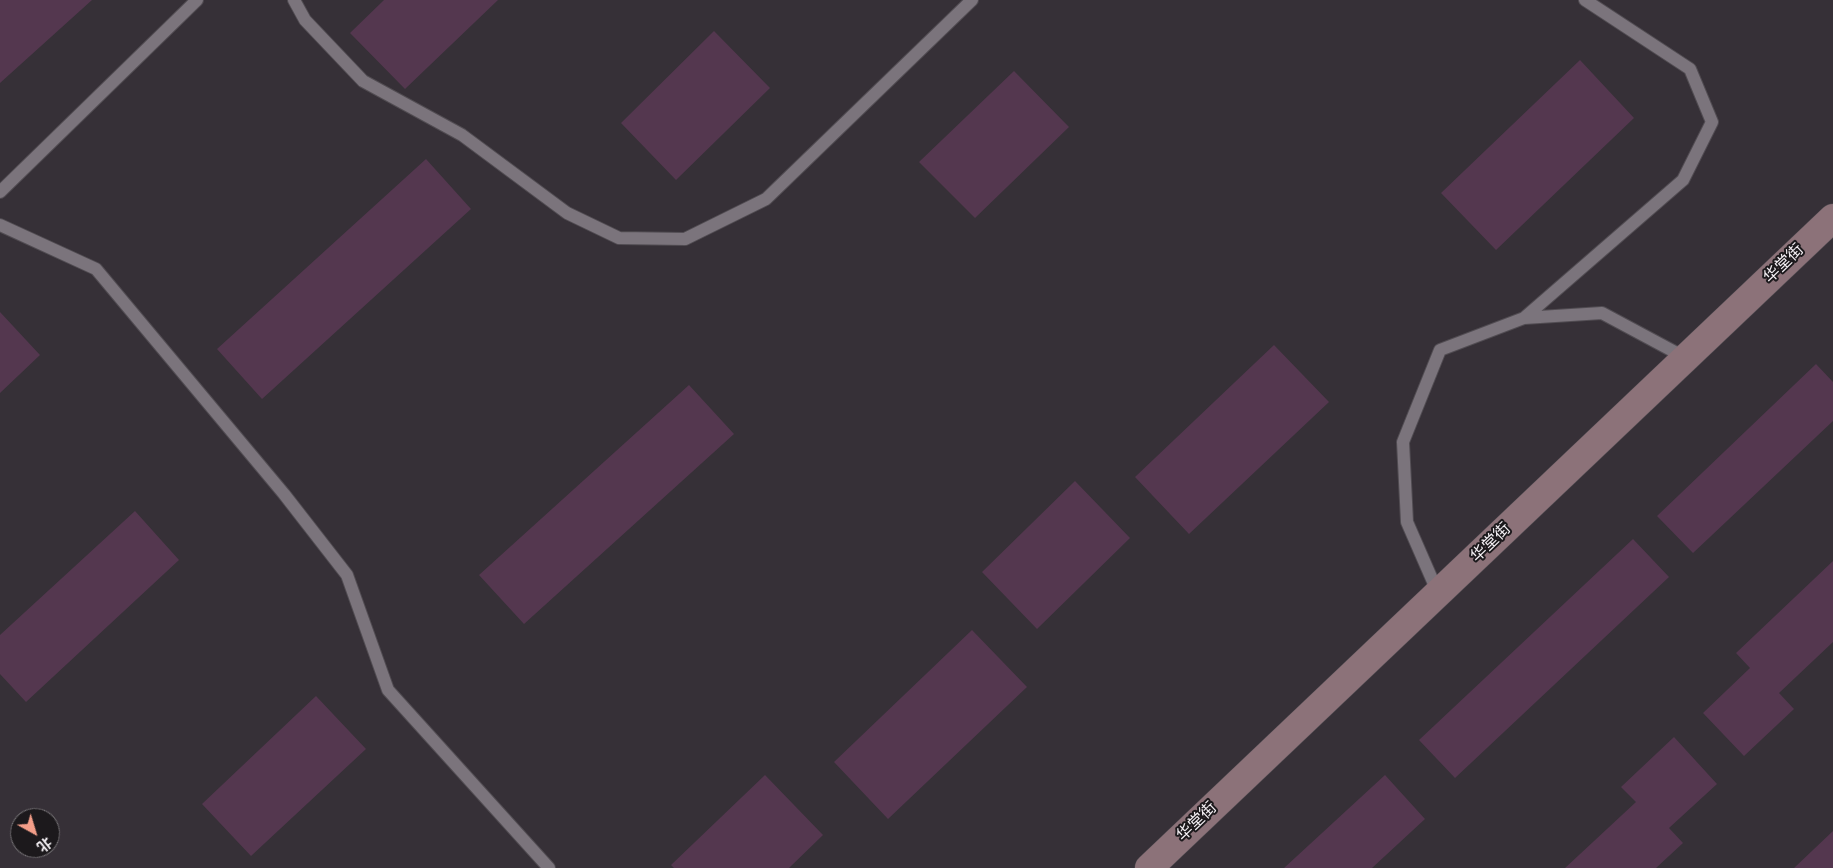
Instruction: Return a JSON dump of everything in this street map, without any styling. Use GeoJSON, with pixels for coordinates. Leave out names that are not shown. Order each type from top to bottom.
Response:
{"type":"FeatureCollection","features":[{"type":"Feature","properties":{"kind":"street","name":"华堂街"},"geometry":{"type":"LineString","coordinates":[[1149,868],[1833,218]]}},
{"type":"Feature","properties":{"kind":"lane"},"geometry":{"type":"LineString","coordinates":[[0,192],[197,0]]}},
{"type":"Feature","properties":{"kind":"lane"},"geometry":{"type":"LineString","coordinates":[[294,0],[305,20],[364,80],[462,135],[567,213],[619,238],[685,239],[766,199],[972,0]]}},
{"type":"Feature","properties":{"kind":"lane"},"geometry":{"type":"LineString","coordinates":[[1524,318],[1683,180],[1712,122],[1690,69],[1585,0]]}},
{"type":"Feature","properties":{"kind":"lane"},"geometry":{"type":"LineString","coordinates":[[0,225],[96,269],[284,494],[347,575],[388,690],[549,868]]}},
{"type":"Feature","properties":{"kind":"lane"},"geometry":{"type":"LineString","coordinates":[[1438,593],[1407,522],[1403,442],[1440,350],[1524,318],[1602,313],[1686,358]]}},
{"type":"Feature","properties":{"kind":"building"},"geometry":{"type":"Polygon","coordinates":[[[0,0],[92,0],[0,83],[0,0]]]}},
{"type":"Feature","properties":{"kind":"building"},"geometry":{"type":"Polygon","coordinates":[[[384,0],[498,0],[405,89],[350,33],[384,0]]]}},
{"type":"Feature","properties":{"kind":"building"},"geometry":{"type":"Polygon","coordinates":[[[714,31],[770,88],[676,180],[621,123],[714,31]]]}},
{"type":"Feature","properties":{"kind":"building"},"geometry":{"type":"Polygon","coordinates":[[[1580,60],[1634,118],[1496,250],[1441,193],[1580,60]]]}},
{"type":"Feature","properties":{"kind":"building"},"geometry":{"type":"Polygon","coordinates":[[[1014,71],[1069,127],[975,218],[919,162],[1014,71]]]}},
{"type":"Feature","properties":{"kind":"building"},"geometry":{"type":"Polygon","coordinates":[[[426,159],[471,209],[262,399],[217,349],[426,159]]]}},
{"type":"Feature","properties":{"kind":"building"},"geometry":{"type":"Polygon","coordinates":[[[0,312],[40,355],[0,393],[0,312]]]}},
{"type":"Feature","properties":{"kind":"building"},"geometry":{"type":"Polygon","coordinates":[[[1274,345],[1329,402],[1189,534],[1135,477],[1274,345]]]}},
{"type":"Feature","properties":{"kind":"building"},"geometry":{"type":"Polygon","coordinates":[[[1816,364],[1833,382],[1833,421],[1693,553],[1657,516],[1816,364]]]}},
{"type":"Feature","properties":{"kind":"building"},"geometry":{"type":"Polygon","coordinates":[[[689,385],[734,434],[524,624],[479,575],[689,385]]]}},
{"type":"Feature","properties":{"kind":"building"},"geometry":{"type":"Polygon","coordinates":[[[1075,481],[1130,538],[1037,629],[982,572],[1075,481]]]}},
{"type":"Feature","properties":{"kind":"building"},"geometry":{"type":"Polygon","coordinates":[[[135,511],[179,560],[26,702],[0,674],[0,635],[135,511]]]}},
{"type":"Feature","properties":{"kind":"building"},"geometry":{"type":"Polygon","coordinates":[[[1633,539],[1669,577],[1455,778],[1419,740],[1633,539]]]}},
{"type":"Feature","properties":{"kind":"building"},"geometry":{"type":"Polygon","coordinates":[[[1833,561],[1833,642],[1779,693],[1794,709],[1744,756],[1703,713],[1750,668],[1736,653],[1833,561]]]}},
{"type":"Feature","properties":{"kind":"building"},"geometry":{"type":"Polygon","coordinates":[[[972,630],[1027,687],[888,819],[834,762],[972,630]]]}},
{"type":"Feature","properties":{"kind":"building"},"geometry":{"type":"Polygon","coordinates":[[[316,696],[366,749],[251,856],[202,804],[316,696]]]}},
{"type":"Feature","properties":{"kind":"building"},"geometry":{"type":"Polygon","coordinates":[[[1674,737],[1717,784],[1669,828],[1683,843],[1656,868],[1565,868],[1636,802],[1621,787],[1674,737]]]}},
{"type":"Feature","properties":{"kind":"building"},"geometry":{"type":"Polygon","coordinates":[[[765,775],[823,835],[789,868],[674,868],[671,865],[765,775]]]}},
{"type":"Feature","properties":{"kind":"building"},"geometry":{"type":"Polygon","coordinates":[[[1385,775],[1425,819],[1372,868],[1284,868],[1385,775]]]}},
{"type":"Feature","properties":{"kind":"building"},"geometry":{"type":"Polygon","coordinates":[[[1833,831],[1833,868],[1794,868],[1833,831]]]}}]}
